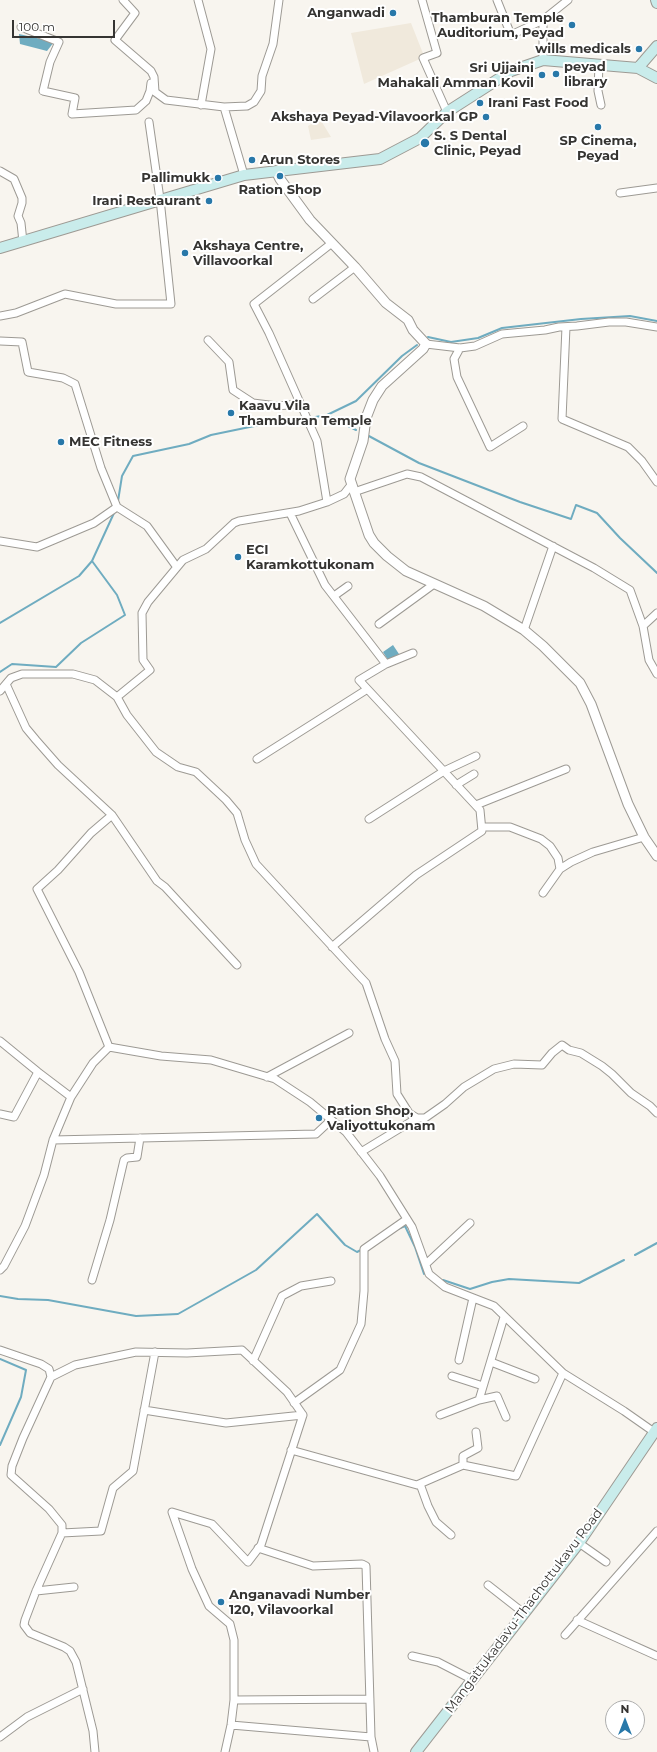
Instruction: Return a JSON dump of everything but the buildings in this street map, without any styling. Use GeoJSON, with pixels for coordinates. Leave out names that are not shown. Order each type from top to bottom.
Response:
{"type":"FeatureCollection","features":[{"type":"Feature","properties":{"kind":"main road"},"geometry":{"type":"LineString","coordinates":[[638,68],[657,46]]}},
{"type":"Feature","properties":{"kind":"main road"},"geometry":{"type":"LineString","coordinates":[[0,248],[244,175],[380,159],[420,138],[447,112],[511,71],[543,60],[638,68],[657,78]]}},
{"type":"Feature","properties":{"kind":"main road","name":"Mangattukadavu-Thachottukavu Road"},"geometry":{"type":"LineString","coordinates":[[416,1752],[579,1543],[655,1430]]}},
{"type":"Feature","properties":{"kind":"street"},"geometry":{"type":"LineString","coordinates":[[123,0],[136,13],[115,40],[151,71],[154,77],[155,92],[166,100],[224,107],[247,106],[254,102],[261,91],[262,76],[273,44],[279,0]]}},
{"type":"Feature","properties":{"kind":"street"},"geometry":{"type":"LineString","coordinates":[[198,0],[212,49],[201,105]]}},
{"type":"Feature","properties":{"kind":"street"},"geometry":{"type":"LineString","coordinates":[[422,0],[437,53],[423,58],[447,112]]}},
{"type":"Feature","properties":{"kind":"street"},"geometry":{"type":"LineString","coordinates":[[497,0],[511,35],[543,20],[568,0]]}},
{"type":"Feature","properties":{"kind":"street"},"geometry":{"type":"LineString","coordinates":[[543,20],[543,60]]}},
{"type":"Feature","properties":{"kind":"street"},"geometry":{"type":"LineString","coordinates":[[21,27],[59,42],[50,62],[43,91],[74,98],[72,114],[136,110],[146,100],[150,91],[151,71]]}},
{"type":"Feature","properties":{"kind":"street"},"geometry":{"type":"LineString","coordinates":[[600,64],[598,91],[601,105]]}},
{"type":"Feature","properties":{"kind":"street"},"geometry":{"type":"LineString","coordinates":[[224,107],[244,175]]}},
{"type":"Feature","properties":{"kind":"street"},"geometry":{"type":"LineString","coordinates":[[0,316],[16,313],[65,294],[116,304],[171,304],[160,199],[149,122]]}},
{"type":"Feature","properties":{"kind":"street"},"geometry":{"type":"LineString","coordinates":[[0,171],[14,179],[22,198],[18,216],[21,223],[23,242]]}},
{"type":"Feature","properties":{"kind":"street"},"geometry":{"type":"LineString","coordinates":[[276,171],[310,220],[355,267],[386,303],[408,320],[413,330],[426,344],[460,348],[475,346],[502,334],[626,322],[657,326]]}},
{"type":"Feature","properties":{"kind":"street"},"geometry":{"type":"LineString","coordinates":[[620,193],[657,188]]}},
{"type":"Feature","properties":{"kind":"street"},"geometry":{"type":"LineString","coordinates":[[327,502],[317,441],[299,404],[269,333],[254,304],[332,243]]}},
{"type":"Feature","properties":{"kind":"street"},"geometry":{"type":"LineString","coordinates":[[313,299],[355,267]]}},
{"type":"Feature","properties":{"kind":"street"},"geometry":{"type":"LineString","coordinates":[[566,327],[562,419],[628,447],[642,461],[657,482]]}},
{"type":"Feature","properties":{"kind":"street"},"geometry":{"type":"LineString","coordinates":[[208,340],[229,362],[233,390],[253,404],[277,406],[299,404]]}},
{"type":"Feature","properties":{"kind":"street"},"geometry":{"type":"LineString","coordinates":[[0,341],[22,342],[28,372],[63,378],[74,384],[101,468],[116,507],[147,526],[176,566]]}},
{"type":"Feature","properties":{"kind":"street"},"geometry":{"type":"LineString","coordinates":[[426,344],[423,349],[382,386],[373,400],[366,418],[360,450],[352,470],[352,489],[369,535],[374,543],[387,556],[406,571],[484,606],[524,630],[543,646],[566,669],[586,693],[621,787],[644,837],[657,856]]}},
{"type":"Feature","properties":{"kind":"street"},"geometry":{"type":"LineString","coordinates":[[460,348],[454,360],[457,377],[490,447],[523,426]]}},
{"type":"Feature","properties":{"kind":"street"},"geometry":{"type":"LineString","coordinates":[[117,697],[150,670],[142,660],[142,613],[148,602],[169,577],[176,566],[183,560],[206,549],[239,521],[290,513],[327,502],[352,489],[407,474],[421,477],[594,568],[630,590],[643,626],[649,660],[657,674]]}},
{"type":"Feature","properties":{"kind":"street"},"geometry":{"type":"LineString","coordinates":[[0,541],[37,547],[94,523],[116,507]]}},
{"type":"Feature","properties":{"kind":"street"},"geometry":{"type":"LineString","coordinates":[[290,513],[325,585],[386,664]]}},
{"type":"Feature","properties":{"kind":"street"},"geometry":{"type":"LineString","coordinates":[[524,630],[553,546]]}},
{"type":"Feature","properties":{"kind":"street"},"geometry":{"type":"LineString","coordinates":[[379,624],[434,584]]}},
{"type":"Feature","properties":{"kind":"street"},"geometry":{"type":"LineString","coordinates":[[334,596],[348,586]]}},
{"type":"Feature","properties":{"kind":"street"},"geometry":{"type":"LineString","coordinates":[[643,626],[657,613]]}},
{"type":"Feature","properties":{"kind":"street"},"geometry":{"type":"LineString","coordinates":[[332,947],[416,875],[482,831],[480,810],[476,805],[366,690],[359,680],[386,664],[413,653]]}},
{"type":"Feature","properties":{"kind":"street"},"geometry":{"type":"LineString","coordinates":[[0,691],[11,678],[22,674],[73,674],[95,680],[117,697],[127,716],[156,752],[178,767],[196,772],[226,800],[237,813],[245,840],[256,864],[366,983],[395,1061],[397,1094],[409,1113],[417,1118]]}},
{"type":"Feature","properties":{"kind":"street"},"geometry":{"type":"LineString","coordinates":[[6,684],[26,728],[58,765],[112,815],[157,881],[165,887],[237,965]]}},
{"type":"Feature","properties":{"kind":"street"},"geometry":{"type":"LineString","coordinates":[[256,759],[366,690]]}},
{"type":"Feature","properties":{"kind":"street"},"geometry":{"type":"LineString","coordinates":[[369,819],[444,771],[476,756]]}},
{"type":"Feature","properties":{"kind":"street"},"geometry":{"type":"LineString","coordinates":[[476,805],[566,769]]}},
{"type":"Feature","properties":{"kind":"street"},"geometry":{"type":"LineString","coordinates":[[456,785],[474,774]]}},
{"type":"Feature","properties":{"kind":"street"},"geometry":{"type":"LineString","coordinates":[[109,1047],[79,972],[37,889],[58,870],[91,833],[112,815]]}},
{"type":"Feature","properties":{"kind":"street"},"geometry":{"type":"LineString","coordinates":[[482,827],[510,827],[541,839],[550,846],[558,858],[560,869]]}},
{"type":"Feature","properties":{"kind":"street"},"geometry":{"type":"LineString","coordinates":[[544,893],[560,869],[593,852],[644,837]]}},
{"type":"Feature","properties":{"kind":"street"},"geometry":{"type":"LineString","coordinates":[[267,1077],[349,1033]]}},
{"type":"Feature","properties":{"kind":"street"},"geometry":{"type":"LineString","coordinates":[[0,1042],[71,1097]]}},
{"type":"Feature","properties":{"kind":"street"},"geometry":{"type":"LineString","coordinates":[[362,1152],[417,1118],[425,1118],[432,1114],[464,1087],[494,1069],[514,1064],[542,1065],[552,1053],[562,1046],[569,1050],[581,1053],[602,1066],[631,1093],[650,1106],[657,1113]]}},
{"type":"Feature","properties":{"kind":"street"},"geometry":{"type":"LineString","coordinates":[[109,1047],[161,1056],[211,1060],[275,1079],[310,1102],[346,1132],[380,1176],[412,1227],[429,1274],[445,1287],[494,1306],[563,1373],[655,1430]]}},
{"type":"Feature","properties":{"kind":"street"},"geometry":{"type":"LineString","coordinates":[[0,1270],[4,1266],[25,1226],[44,1175],[53,1140],[71,1097],[93,1063],[109,1047]]}},
{"type":"Feature","properties":{"kind":"street"},"geometry":{"type":"LineString","coordinates":[[0,1114],[14,1117],[38,1072]]}},
{"type":"Feature","properties":{"kind":"street"},"geometry":{"type":"LineString","coordinates":[[53,1140],[316,1134],[331,1120]]}},
{"type":"Feature","properties":{"kind":"street"},"geometry":{"type":"LineString","coordinates":[[92,1280],[110,1220],[124,1160],[126,1158],[137,1157],[140,1138]]}},
{"type":"Feature","properties":{"kind":"street"},"geometry":{"type":"LineString","coordinates":[[294,1403],[340,1370],[361,1324],[364,1291],[364,1249],[407,1219]]}},
{"type":"Feature","properties":{"kind":"street"},"geometry":{"type":"LineString","coordinates":[[426,1264],[470,1223]]}},
{"type":"Feature","properties":{"kind":"street"},"geometry":{"type":"LineString","coordinates":[[253,1361],[282,1296],[301,1286],[331,1282]]}},
{"type":"Feature","properties":{"kind":"street"},"geometry":{"type":"LineString","coordinates":[[459,1360],[473,1298]]}},
{"type":"Feature","properties":{"kind":"street"},"geometry":{"type":"LineString","coordinates":[[479,1400],[504,1317]]}},
{"type":"Feature","properties":{"kind":"street"},"geometry":{"type":"LineString","coordinates":[[0,1350],[41,1364],[49,1369],[51,1377],[23,1438],[12,1466],[11,1475],[49,1509],[62,1525],[62,1533],[36,1591],[24,1625],[30,1633],[70,1651],[76,1662],[83,1689],[93,1731],[95,1752]]}},
{"type":"Feature","properties":{"kind":"street"},"geometry":{"type":"LineString","coordinates":[[51,1377],[75,1365],[136,1352],[188,1353],[242,1350],[287,1392],[302,1415]]}},
{"type":"Feature","properties":{"kind":"street"},"geometry":{"type":"LineString","coordinates":[[62,1533],[101,1531],[114,1488],[133,1471],[155,1352]]}},
{"type":"Feature","properties":{"kind":"street"},"geometry":{"type":"LineString","coordinates":[[491,1362],[535,1379]]}},
{"type":"Feature","properties":{"kind":"street"},"geometry":{"type":"LineString","coordinates":[[291,1450],[417,1485],[463,1465],[516,1476],[563,1373]]}},
{"type":"Feature","properties":{"kind":"street"},"geometry":{"type":"LineString","coordinates":[[452,1376],[483,1386]]}},
{"type":"Feature","properties":{"kind":"street"},"geometry":{"type":"LineString","coordinates":[[440,1415],[479,1400],[497,1396],[506,1417]]}},
{"type":"Feature","properties":{"kind":"street"},"geometry":{"type":"LineString","coordinates":[[144,1410],[226,1423],[302,1415]]}},
{"type":"Feature","properties":{"kind":"street"},"geometry":{"type":"LineString","coordinates":[[225,1752],[231,1725],[234,1700],[234,1640],[230,1624],[209,1606],[192,1569],[172,1512],[212,1524],[248,1562],[260,1545],[302,1415]]}},
{"type":"Feature","properties":{"kind":"street"},"geometry":{"type":"LineString","coordinates":[[463,1465],[463,1456],[478,1448],[476,1432]]}},
{"type":"Feature","properties":{"kind":"street"},"geometry":{"type":"LineString","coordinates":[[420,1484],[436,1522],[451,1535]]}},
{"type":"Feature","properties":{"kind":"street"},"geometry":{"type":"LineString","coordinates":[[565,1635],[657,1531]]}},
{"type":"Feature","properties":{"kind":"street"},"geometry":{"type":"LineString","coordinates":[[579,1543],[606,1562]]}},
{"type":"Feature","properties":{"kind":"street"},"geometry":{"type":"LineString","coordinates":[[258,1548],[313,1566],[362,1564],[366,1566],[371,1737],[374,1752]]}},
{"type":"Feature","properties":{"kind":"street"},"geometry":{"type":"LineString","coordinates":[[488,1586],[524,1614]]}},
{"type":"Feature","properties":{"kind":"street"},"geometry":{"type":"LineString","coordinates":[[36,1591],[74,1587]]}},
{"type":"Feature","properties":{"kind":"street"},"geometry":{"type":"LineString","coordinates":[[577,1620],[657,1656]]}},
{"type":"Feature","properties":{"kind":"street"},"geometry":{"type":"LineString","coordinates":[[412,1656],[438,1662],[473,1680]]}},
{"type":"Feature","properties":{"kind":"street"},"geometry":{"type":"LineString","coordinates":[[0,1736],[27,1717],[83,1689]]}},
{"type":"Feature","properties":{"kind":"street"},"geometry":{"type":"LineString","coordinates":[[234,1700],[370,1699]]}},
{"type":"Feature","properties":{"kind":"street"},"geometry":{"type":"LineString","coordinates":[[231,1725],[371,1737]]}},
{"type":"Feature","properties":{"kind":"shaded area"},"geometry":{"type":"Polygon","coordinates":[[[411,23],[424,56],[364,84],[351,33],[411,23]]]}},
{"type":"Feature","properties":{"kind":"shaded area"},"geometry":{"type":"Polygon","coordinates":[[[320,119],[331,137],[311,140],[308,126],[320,119]]]}},
{"type":"Feature","properties":{"kind":"water"},"geometry":{"type":"Polygon","coordinates":[[[19,34],[54,42],[47,51],[20,44],[19,34]]]}},
{"type":"Feature","properties":{"kind":"water"},"geometry":{"type":"Polygon","coordinates":[[[393,645],[399,654],[388,660],[383,652],[393,645]]]}},
{"type":"Feature","properties":{"kind":"waterway"},"geometry":{"type":"LineString","coordinates":[[428,337],[451,342],[478,338],[502,328],[581,319],[630,316],[657,321]]}},
{"type":"Feature","properties":{"kind":"waterway"},"geometry":{"type":"LineString","coordinates":[[327,415],[356,401],[402,356],[417,345]]}},
{"type":"Feature","properties":{"kind":"waterway"},"geometry":{"type":"LineString","coordinates":[[118,501],[122,476],[133,456],[189,444],[211,435],[269,423],[327,415],[356,430]]}},
{"type":"Feature","properties":{"kind":"waterway"},"geometry":{"type":"LineString","coordinates":[[367,435],[419,463],[520,502],[571,519],[576,505],[597,513],[620,538],[657,573]]}},
{"type":"Feature","properties":{"kind":"waterway"},"geometry":{"type":"LineString","coordinates":[[0,623],[79,576],[92,561],[114,513]]}},
{"type":"Feature","properties":{"kind":"waterway"},"geometry":{"type":"LineString","coordinates":[[0,672],[12,664],[56,667],[81,643],[125,615],[117,595],[92,561]]}},
{"type":"Feature","properties":{"kind":"waterway"},"geometry":{"type":"LineString","coordinates":[[0,1296],[18,1299],[48,1300],[136,1316],[178,1314],[256,1270],[317,1214],[345,1245],[357,1252],[361,1250]]}},
{"type":"Feature","properties":{"kind":"waterway"},"geometry":{"type":"LineString","coordinates":[[398,1229],[405,1226],[415,1247],[424,1274]]}},
{"type":"Feature","properties":{"kind":"waterway"},"geometry":{"type":"LineString","coordinates":[[635,1255],[657,1243]]}},
{"type":"Feature","properties":{"kind":"waterway"},"geometry":{"type":"LineString","coordinates":[[443,1280],[470,1289],[492,1282],[509,1279],[579,1283],[624,1260]]}},
{"type":"Feature","properties":{"kind":"waterway"},"geometry":{"type":"LineString","coordinates":[[0,1359],[26,1370],[21,1397],[0,1445]]}},
{"type":"Feature","properties":{"kind":"place","name":"Anganwadi"},"geometry":{"type":"Point","coordinates":[393,13]}},
{"type":"Feature","properties":{"kind":"place","name":"Thamburan Temple Auditorium, Peyad"},"geometry":{"type":"Point","coordinates":[572,25]}},
{"type":"Feature","properties":{"kind":"place","name":"wills medicals"},"geometry":{"type":"Point","coordinates":[639,49]}},
{"type":"Feature","properties":{"kind":"place","name":"peyad library"},"geometry":{"type":"Point","coordinates":[556,74]}},
{"type":"Feature","properties":{"kind":"place","name":"Sri Ujjaini Mahakali Amman Kovil"},"geometry":{"type":"Point","coordinates":[542,75]}},
{"type":"Feature","properties":{"kind":"place","name":"Irani Fast Food"},"geometry":{"type":"Point","coordinates":[480,103]}},
{"type":"Feature","properties":{"kind":"place","name":"Akshaya Peyad-Vilavoorkal GP"},"geometry":{"type":"Point","coordinates":[486,117]}},
{"type":"Feature","properties":{"kind":"place","name":"SP Cinema, Peyad"},"geometry":{"type":"Point","coordinates":[598,127]}},
{"type":"Feature","properties":{"kind":"place","name":"S. S Dental Clinic, Peyad"},"geometry":{"type":"Point","coordinates":[425,143]}},
{"type":"Feature","properties":{"kind":"place","name":"Arun Stores"},"geometry":{"type":"Point","coordinates":[252,160]}},
{"type":"Feature","properties":{"kind":"place","name":"Ration Shop"},"geometry":{"type":"Point","coordinates":[280,176]}},
{"type":"Feature","properties":{"kind":"place","name":"Pallimukk"},"geometry":{"type":"Point","coordinates":[218,178]}},
{"type":"Feature","properties":{"kind":"place","name":"Irani Restaurant"},"geometry":{"type":"Point","coordinates":[209,201]}},
{"type":"Feature","properties":{"kind":"place","name":"Akshaya Centre, Villavoorkal"},"geometry":{"type":"Point","coordinates":[185,253]}},
{"type":"Feature","properties":{"kind":"place","name":"Kaavu Vila Thamburan Temple"},"geometry":{"type":"Point","coordinates":[231,413]}},
{"type":"Feature","properties":{"kind":"place","name":"MEC Fitness"},"geometry":{"type":"Point","coordinates":[61,442]}},
{"type":"Feature","properties":{"kind":"place","name":"ECI Karamkottukonam"},"geometry":{"type":"Point","coordinates":[238,557]}},
{"type":"Feature","properties":{"kind":"place","name":"Ration Shop, Valiyottukonam"},"geometry":{"type":"Point","coordinates":[319,1118]}},
{"type":"Feature","properties":{"kind":"place","name":"Anganavadi Number 120, Vilavoorkal"},"geometry":{"type":"Point","coordinates":[221,1602]}}]}
